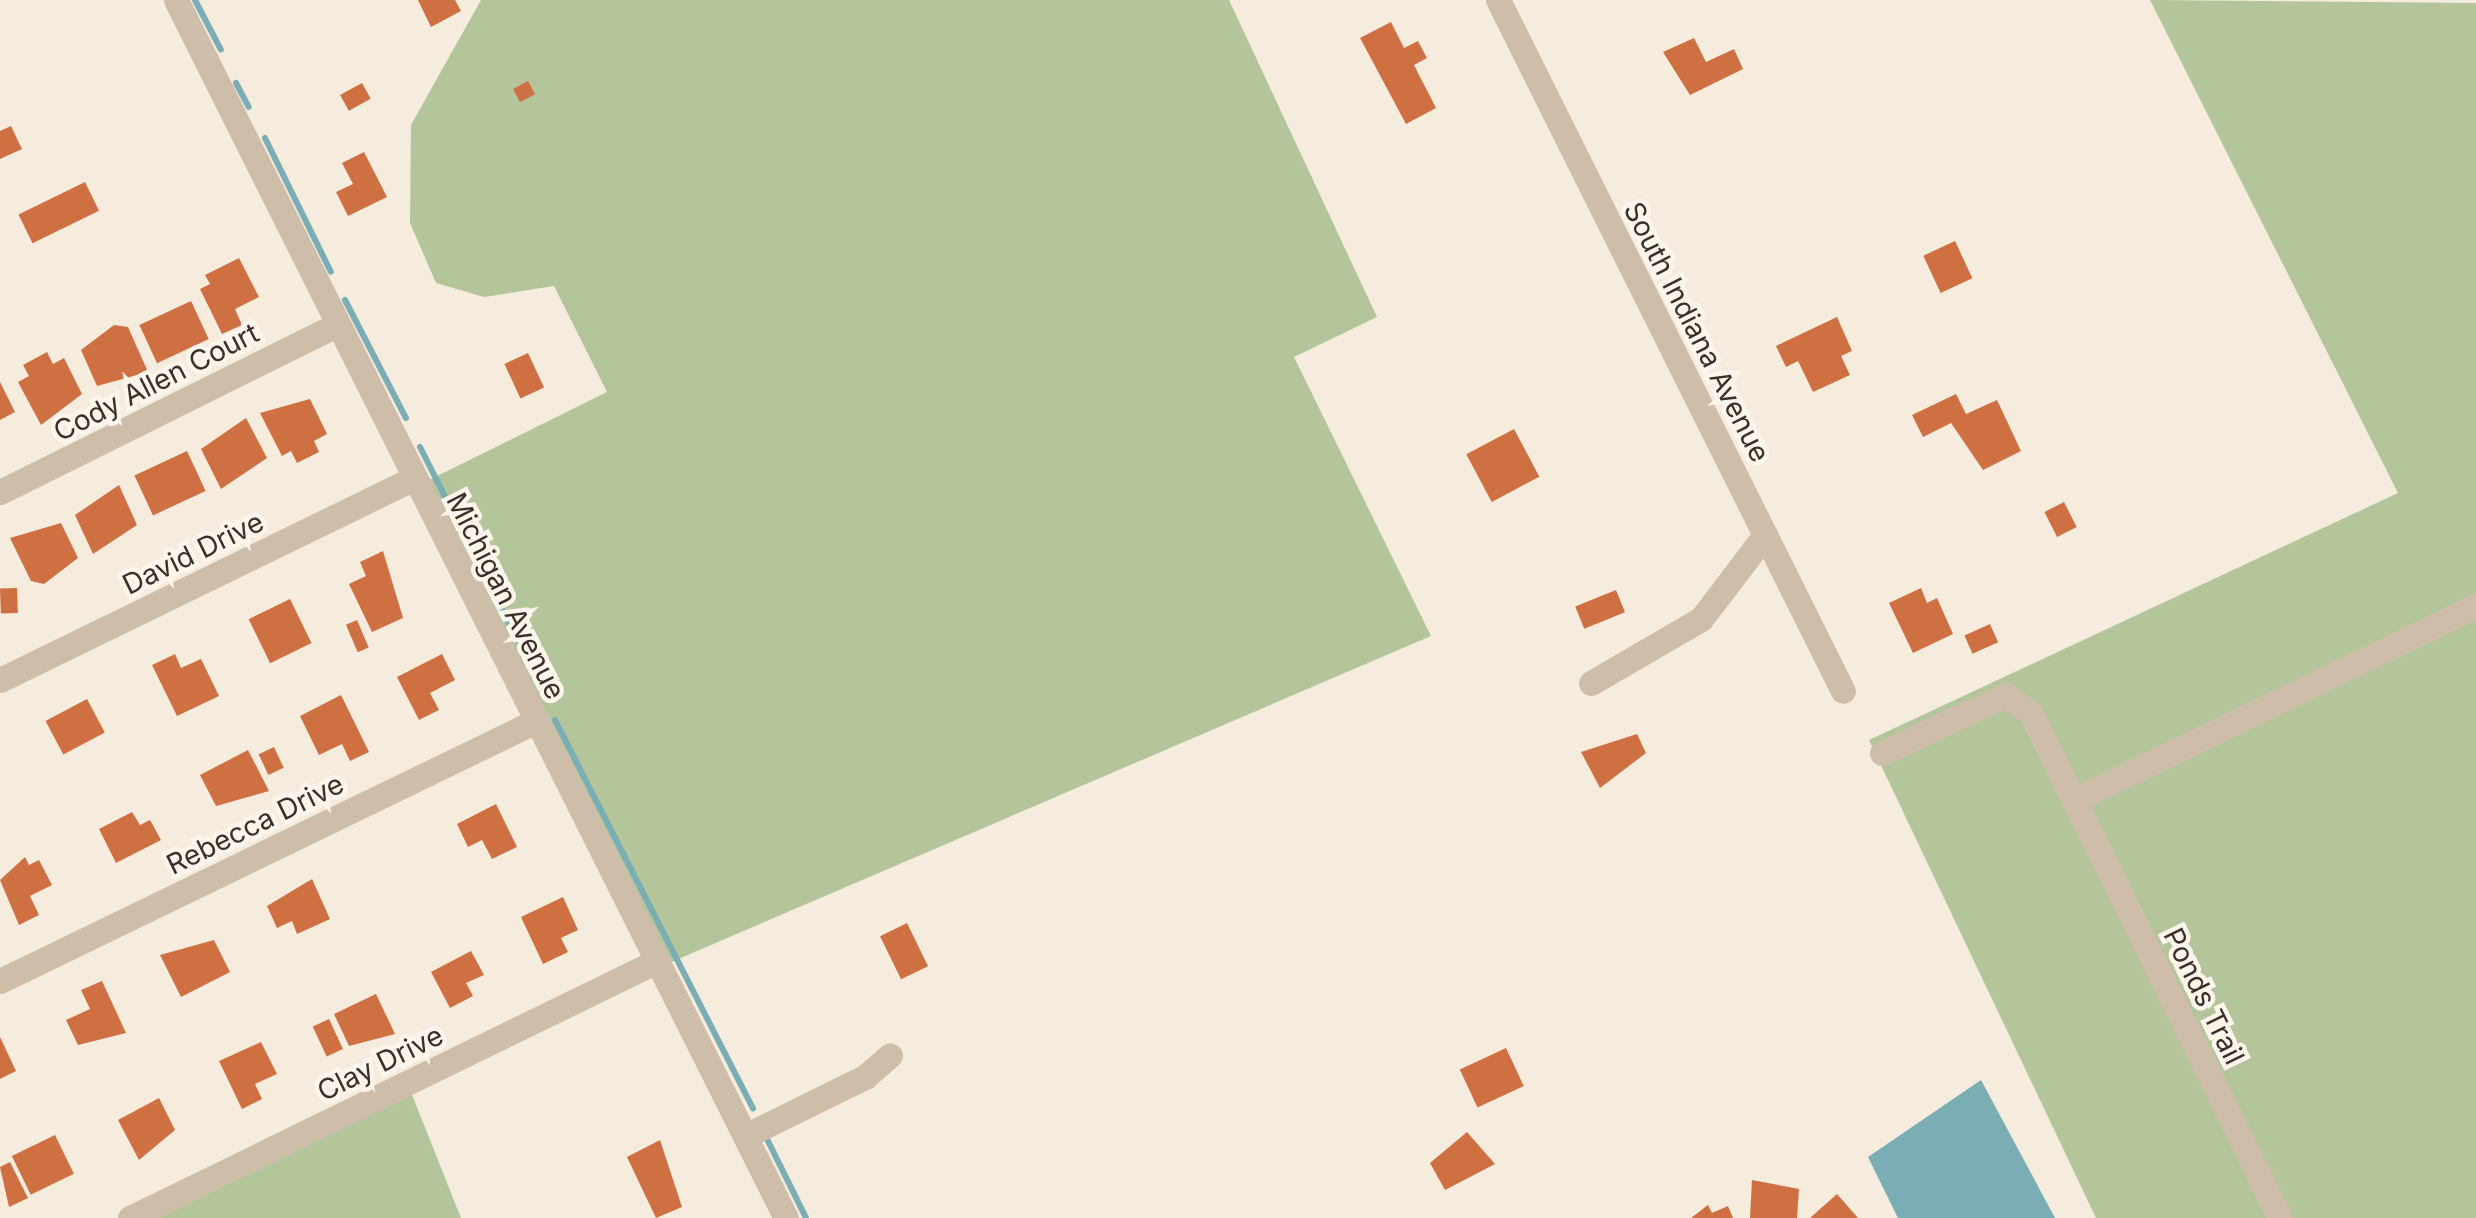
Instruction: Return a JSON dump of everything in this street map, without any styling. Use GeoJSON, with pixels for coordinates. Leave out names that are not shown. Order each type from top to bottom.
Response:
{"type":"FeatureCollection","features":[{"type":"Feature","properties":{"kind":"street","name":"Michigan Avenue"},"geometry":{"type":"LineString","coordinates":[[176,0],[412,479],[786,1218]]}},
{"type":"Feature","properties":{"kind":"street","name":"South Indiana Avenue"},"geometry":{"type":"LineString","coordinates":[[1498,0],[1843,691]]}},
{"type":"Feature","properties":{"kind":"street","name":"Cody Allen Court"},"geometry":{"type":"LineString","coordinates":[[0,492],[338,324]]}},
{"type":"Feature","properties":{"kind":"street","name":"David Drive"},"geometry":{"type":"LineString","coordinates":[[0,680],[412,479]]}},
{"type":"Feature","properties":{"kind":"street"},"geometry":{"type":"LineString","coordinates":[[1592,683],[1702,619],[1765,536]]}},
{"type":"Feature","properties":{"kind":"street"},"geometry":{"type":"LineString","coordinates":[[2074,800],[2476,606]]}},
{"type":"Feature","properties":{"kind":"street","name":"Ponds Trail"},"geometry":{"type":"LineString","coordinates":[[1882,754],[2006,696],[2031,713],[2280,1218]]}},
{"type":"Feature","properties":{"kind":"street","name":"Rebecca Drive"},"geometry":{"type":"LineString","coordinates":[[0,982],[536,721]]}},
{"type":"Feature","properties":{"kind":"street","name":"Clay Drive"},"geometry":{"type":"LineString","coordinates":[[130,1218],[656,961]]}},
{"type":"Feature","properties":{"kind":"street"},"geometry":{"type":"LineString","coordinates":[[744,1136],[865,1077],[890,1055]]}},
{"type":"Feature","properties":{"kind":"green space"},"geometry":{"type":"Polygon","coordinates":[[[481,0],[1229,0],[1377,317],[1294,357],[1431,636],[669,963],[425,482],[607,392],[554,286],[484,297],[436,283],[410,223],[411,125],[481,0]]]}},
{"type":"Feature","properties":{"kind":"green space"},"geometry":{"type":"Polygon","coordinates":[[[2150,0],[2476,3],[2476,1218],[2096,1218],[1869,740],[2398,493],[2150,0]]]}},
{"type":"Feature","properties":{"kind":"green space"},"geometry":{"type":"Polygon","coordinates":[[[411,1092],[461,1218],[152,1218],[411,1092]]]}},
{"type":"Feature","properties":{"kind":"water"},"geometry":{"type":"Polygon","coordinates":[[[1981,1080],[2055,1218],[1898,1218],[1868,1157],[1981,1080]]]}},
{"type":"Feature","properties":{"kind":"building"},"geometry":{"type":"Polygon","coordinates":[[[418,0],[455,0],[461,11],[431,27],[418,0]]]}},
{"type":"Feature","properties":{"kind":"building"},"geometry":{"type":"Polygon","coordinates":[[[1391,22],[1404,48],[1418,41],[1427,58],[1414,65],[1436,108],[1406,124],[1360,38],[1391,22]]]}},
{"type":"Feature","properties":{"kind":"building"},"geometry":{"type":"Polygon","coordinates":[[[1694,38],[1706,62],[1734,49],[1743,69],[1690,95],[1663,52],[1694,38]]]}},
{"type":"Feature","properties":{"kind":"building"},"geometry":{"type":"Polygon","coordinates":[[[528,81],[535,94],[520,102],[513,89],[528,81]]]}},
{"type":"Feature","properties":{"kind":"building"},"geometry":{"type":"Polygon","coordinates":[[[362,83],[371,99],[349,111],[340,95],[362,83]]]}},
{"type":"Feature","properties":{"kind":"building"},"geometry":{"type":"Polygon","coordinates":[[[11,126],[22,149],[0,159],[0,131],[11,126]]]}},
{"type":"Feature","properties":{"kind":"building"},"geometry":{"type":"Polygon","coordinates":[[[364,152],[387,197],[348,216],[336,192],[353,184],[342,163],[364,152]]]}},
{"type":"Feature","properties":{"kind":"building"},"geometry":{"type":"Polygon","coordinates":[[[85,182],[99,211],[33,243],[18,214],[85,182]]]}},
{"type":"Feature","properties":{"kind":"building"},"geometry":{"type":"Polygon","coordinates":[[[1955,241],[1972,278],[1941,293],[1923,256],[1955,241]]]}},
{"type":"Feature","properties":{"kind":"building"},"geometry":{"type":"Polygon","coordinates":[[[239,258],[259,297],[235,309],[242,325],[222,334],[200,289],[210,284],[205,275],[239,258]]]}},
{"type":"Feature","properties":{"kind":"building"},"geometry":{"type":"Polygon","coordinates":[[[191,301],[209,339],[157,363],[139,325],[191,301]]]}},
{"type":"Feature","properties":{"kind":"building"},"geometry":{"type":"Polygon","coordinates":[[[1837,317],[1852,351],[1841,356],[1850,375],[1813,392],[1798,361],[1786,367],[1776,346],[1837,317]]]}},
{"type":"Feature","properties":{"kind":"building"},"geometry":{"type":"Polygon","coordinates":[[[114,325],[128,327],[148,372],[97,386],[81,350],[114,325]]]}},
{"type":"Feature","properties":{"kind":"building"},"geometry":{"type":"Polygon","coordinates":[[[47,352],[53,364],[64,358],[82,394],[41,425],[18,382],[29,376],[23,365],[47,352]]]}},
{"type":"Feature","properties":{"kind":"building"},"geometry":{"type":"Polygon","coordinates":[[[528,353],[544,387],[520,398],[504,364],[528,353]]]}},
{"type":"Feature","properties":{"kind":"building"},"geometry":{"type":"Polygon","coordinates":[[[0,382],[15,412],[0,420],[0,382]]]}},
{"type":"Feature","properties":{"kind":"building"},"geometry":{"type":"Polygon","coordinates":[[[1956,394],[1966,414],[1997,400],[2021,451],[1983,470],[1951,423],[1923,437],[1912,415],[1956,394]]]}},
{"type":"Feature","properties":{"kind":"building"},"geometry":{"type":"Polygon","coordinates":[[[310,399],[327,434],[314,441],[319,452],[297,463],[291,451],[282,456],[260,413],[310,399]]]}},
{"type":"Feature","properties":{"kind":"building"},"geometry":{"type":"Polygon","coordinates":[[[246,418],[267,458],[221,489],[201,449],[246,418]]]}},
{"type":"Feature","properties":{"kind":"building"},"geometry":{"type":"Polygon","coordinates":[[[1514,429],[1539,477],[1492,502],[1466,454],[1514,429]]]}},
{"type":"Feature","properties":{"kind":"building"},"geometry":{"type":"Polygon","coordinates":[[[187,451],[206,491],[153,515],[134,476],[187,451]]]}},
{"type":"Feature","properties":{"kind":"building"},"geometry":{"type":"Polygon","coordinates":[[[119,485],[137,525],[93,554],[75,515],[119,485]]]}},
{"type":"Feature","properties":{"kind":"building"},"geometry":{"type":"Polygon","coordinates":[[[2064,502],[2077,527],[2057,537],[2044,512],[2064,502]]]}},
{"type":"Feature","properties":{"kind":"building"},"geometry":{"type":"Polygon","coordinates":[[[61,523],[78,558],[44,584],[31,581],[10,538],[61,523]]]}},
{"type":"Feature","properties":{"kind":"building"},"geometry":{"type":"Polygon","coordinates":[[[383,551],[403,618],[372,632],[349,584],[366,576],[360,562],[383,551]]]}},
{"type":"Feature","properties":{"kind":"building"},"geometry":{"type":"Polygon","coordinates":[[[17,588],[18,613],[1,614],[0,589],[17,588]]]}},
{"type":"Feature","properties":{"kind":"building"},"geometry":{"type":"Polygon","coordinates":[[[1921,588],[1927,603],[1937,598],[1953,634],[1913,653],[1889,603],[1921,588]]]}},
{"type":"Feature","properties":{"kind":"building"},"geometry":{"type":"Polygon","coordinates":[[[1616,590],[1625,612],[1584,629],[1575,606],[1616,590]]]}},
{"type":"Feature","properties":{"kind":"building"},"geometry":{"type":"Polygon","coordinates":[[[290,599],[311,643],[270,663],[249,619],[290,599]]]}},
{"type":"Feature","properties":{"kind":"building"},"geometry":{"type":"Polygon","coordinates":[[[357,620],[369,648],[358,652],[346,625],[357,620]]]}},
{"type":"Feature","properties":{"kind":"building"},"geometry":{"type":"Polygon","coordinates":[[[1990,624],[1998,642],[1973,654],[1964,635],[1990,624]]]}},
{"type":"Feature","properties":{"kind":"building"},"geometry":{"type":"Polygon","coordinates":[[[175,654],[181,668],[201,659],[219,696],[177,716],[152,665],[175,654]]]}},
{"type":"Feature","properties":{"kind":"building"},"geometry":{"type":"Polygon","coordinates":[[[442,654],[455,680],[430,693],[439,710],[419,720],[397,677],[442,654]]]}},
{"type":"Feature","properties":{"kind":"building"},"geometry":{"type":"Polygon","coordinates":[[[341,695],[369,752],[350,761],[342,744],[319,755],[300,716],[341,695]]]}},
{"type":"Feature","properties":{"kind":"building"},"geometry":{"type":"Polygon","coordinates":[[[87,699],[105,733],[63,755],[46,721],[87,699]]]}},
{"type":"Feature","properties":{"kind":"building"},"geometry":{"type":"Polygon","coordinates":[[[1637,734],[1646,753],[1600,788],[1581,752],[1637,734]]]}},
{"type":"Feature","properties":{"kind":"building"},"geometry":{"type":"Polygon","coordinates":[[[274,747],[284,768],[268,775],[259,754],[274,747]]]}},
{"type":"Feature","properties":{"kind":"building"},"geometry":{"type":"Polygon","coordinates":[[[248,750],[269,791],[216,806],[200,775],[248,750]]]}},
{"type":"Feature","properties":{"kind":"building"},"geometry":{"type":"Polygon","coordinates":[[[496,804],[517,847],[492,859],[482,840],[468,847],[457,824],[496,804]]]}},
{"type":"Feature","properties":{"kind":"building"},"geometry":{"type":"Polygon","coordinates":[[[132,812],[140,825],[150,820],[161,840],[116,863],[99,829],[132,812]]]}},
{"type":"Feature","properties":{"kind":"building"},"geometry":{"type":"Polygon","coordinates":[[[25,857],[29,865],[39,860],[52,885],[30,896],[39,915],[19,925],[0,880],[25,857]]]}},
{"type":"Feature","properties":{"kind":"building"},"geometry":{"type":"Polygon","coordinates":[[[312,879],[330,919],[297,934],[292,921],[277,928],[267,906],[312,879]]]}},
{"type":"Feature","properties":{"kind":"building"},"geometry":{"type":"Polygon","coordinates":[[[563,897],[578,930],[561,938],[568,952],[543,964],[521,917],[563,897]]]}},
{"type":"Feature","properties":{"kind":"building"},"geometry":{"type":"Polygon","coordinates":[[[907,923],[928,966],[901,979],[880,936],[907,923]]]}},
{"type":"Feature","properties":{"kind":"building"},"geometry":{"type":"Polygon","coordinates":[[[214,940],[230,972],[181,997],[160,955],[214,940]]]}},
{"type":"Feature","properties":{"kind":"building"},"geometry":{"type":"Polygon","coordinates":[[[471,951],[484,975],[466,983],[473,996],[450,1008],[431,972],[471,951]]]}},
{"type":"Feature","properties":{"kind":"building"},"geometry":{"type":"Polygon","coordinates":[[[102,981],[126,1033],[78,1045],[66,1020],[90,1009],[81,990],[102,981]]]}},
{"type":"Feature","properties":{"kind":"building"},"geometry":{"type":"Polygon","coordinates":[[[376,994],[395,1034],[349,1046],[334,1014],[376,994]]]}},
{"type":"Feature","properties":{"kind":"building"},"geometry":{"type":"Polygon","coordinates":[[[329,1019],[343,1049],[327,1057],[313,1027],[329,1019]]]}},
{"type":"Feature","properties":{"kind":"building"},"geometry":{"type":"Polygon","coordinates":[[[0,1037],[16,1071],[0,1079],[0,1037]]]}},
{"type":"Feature","properties":{"kind":"building"},"geometry":{"type":"Polygon","coordinates":[[[261,1042],[277,1074],[255,1084],[262,1099],[242,1109],[219,1061],[261,1042]]]}},
{"type":"Feature","properties":{"kind":"building"},"geometry":{"type":"Polygon","coordinates":[[[1506,1048],[1524,1086],[1478,1108],[1460,1070],[1506,1048]]]}},
{"type":"Feature","properties":{"kind":"building"},"geometry":{"type":"Polygon","coordinates":[[[159,1098],[175,1130],[139,1160],[118,1120],[159,1098]]]}},
{"type":"Feature","properties":{"kind":"building"},"geometry":{"type":"Polygon","coordinates":[[[1467,1132],[1495,1164],[1445,1190],[1430,1163],[1467,1132]]]}},
{"type":"Feature","properties":{"kind":"building"},"geometry":{"type":"Polygon","coordinates":[[[55,1135],[74,1174],[31,1195],[12,1156],[55,1135]]]}},
{"type":"Feature","properties":{"kind":"building"},"geometry":{"type":"Polygon","coordinates":[[[660,1140],[682,1207],[656,1218],[627,1157],[660,1140]]]}},
{"type":"Feature","properties":{"kind":"building"},"geometry":{"type":"Polygon","coordinates":[[[10,1162],[28,1198],[9,1207],[0,1167],[10,1162]]]}},
{"type":"Feature","properties":{"kind":"building"},"geometry":{"type":"Polygon","coordinates":[[[1752,1180],[1799,1189],[1797,1218],[1750,1218],[1752,1180]]]}},
{"type":"Feature","properties":{"kind":"building"},"geometry":{"type":"Polygon","coordinates":[[[1837,1194],[1858,1218],[1810,1218],[1837,1194]]]}},
{"type":"Feature","properties":{"kind":"building"},"geometry":{"type":"Polygon","coordinates":[[[1708,1205],[1712,1213],[1728,1206],[1733,1218],[1691,1218],[1708,1205]]]}},
{"type":"Feature","properties":{"kind":"waterway"},"geometry":{"type":"LineString","coordinates":[[195,0],[221,50]]}},
{"type":"Feature","properties":{"kind":"waterway"},"geometry":{"type":"LineString","coordinates":[[236,83],[249,107]]}},
{"type":"Feature","properties":{"kind":"waterway"},"geometry":{"type":"LineString","coordinates":[[265,138],[331,272]]}},
{"type":"Feature","properties":{"kind":"waterway"},"geometry":{"type":"LineString","coordinates":[[345,300],[406,418]]}},
{"type":"Feature","properties":{"kind":"waterway"},"geometry":{"type":"LineString","coordinates":[[420,447],[542,688]]}},
{"type":"Feature","properties":{"kind":"waterway"},"geometry":{"type":"LineString","coordinates":[[555,720],[753,1108]]}},
{"type":"Feature","properties":{"kind":"waterway"},"geometry":{"type":"LineString","coordinates":[[767,1139],[806,1218]]}}]}
